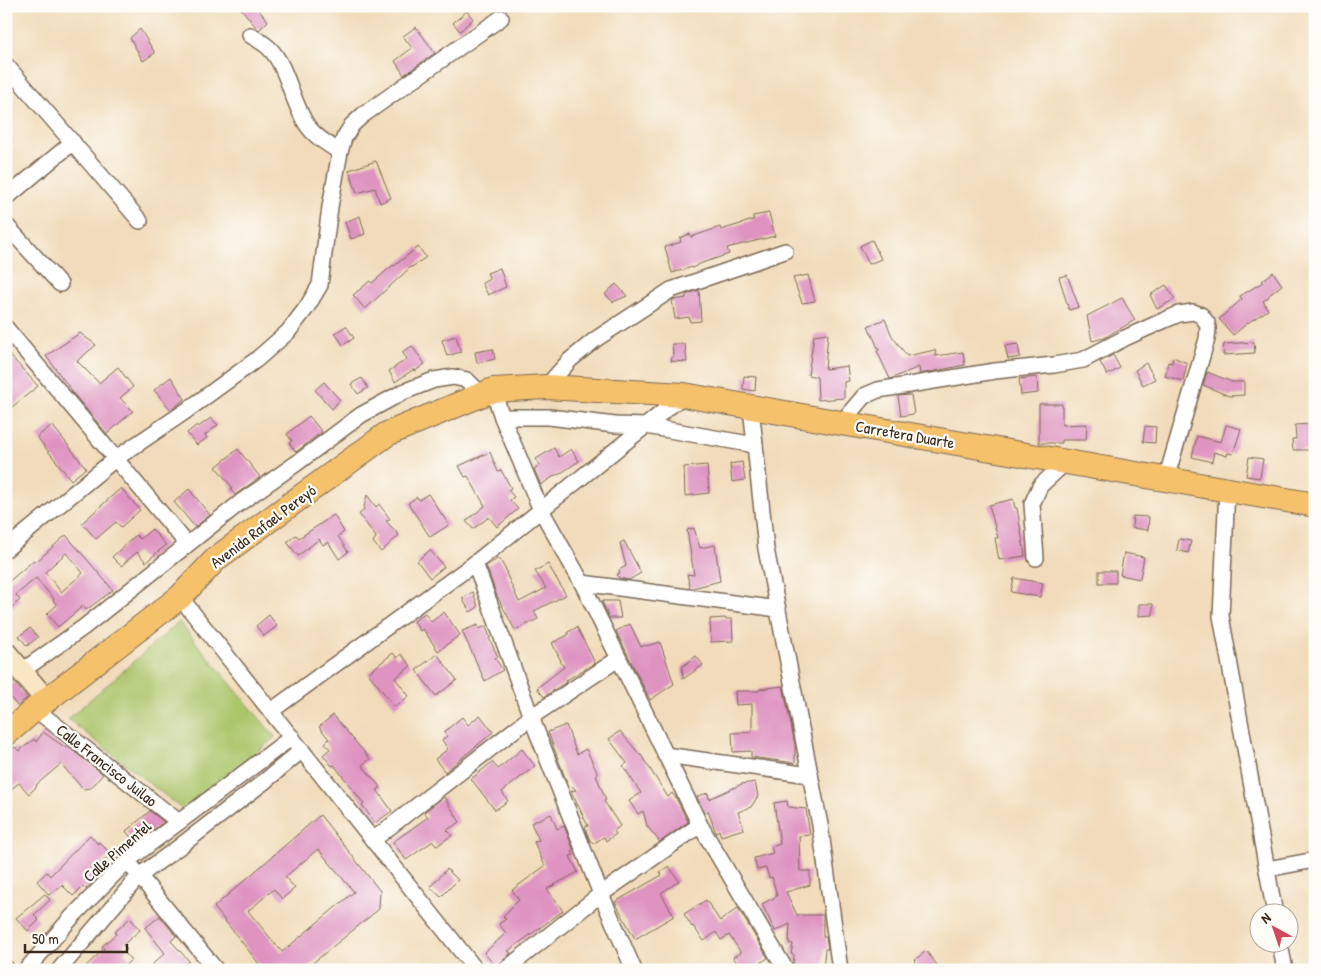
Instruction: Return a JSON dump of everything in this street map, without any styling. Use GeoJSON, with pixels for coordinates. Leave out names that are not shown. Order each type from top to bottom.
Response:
{"type":"FeatureCollection","features":[{"type":"Feature","properties":{"kind":"main road","name":"Carretera Duarte"},"geometry":{"type":"LineString","coordinates":[[488,392],[546,387],[684,395],[1315,505]]}},
{"type":"Feature","properties":{"kind":"main road","name":"Avenida Rafael Pereyó"},"geometry":{"type":"LineString","coordinates":[[6,734],[180,597],[217,558],[387,434],[488,392]]}},
{"type":"Feature","properties":{"kind":"street"},"geometry":{"type":"LineString","coordinates":[[6,549],[115,459],[186,411],[256,360],[288,332],[320,285],[330,207],[340,152],[344,138],[352,125],[363,115],[501,18]]}},
{"type":"Feature","properties":{"kind":"street"},"geometry":{"type":"LineString","coordinates":[[250,35],[270,48],[280,63],[296,106],[308,127],[323,141],[340,152]]}},
{"type":"Feature","properties":{"kind":"street"},"geometry":{"type":"LineString","coordinates":[[6,64],[140,221]]}},
{"type":"Feature","properties":{"kind":"street"},"geometry":{"type":"LineString","coordinates":[[6,198],[73,142]]}},
{"type":"Feature","properties":{"kind":"street"},"geometry":{"type":"LineString","coordinates":[[6,226],[60,284]]}},
{"type":"Feature","properties":{"kind":"street"},"geometry":{"type":"LineString","coordinates":[[546,387],[570,360],[596,338],[671,290],[785,250]]}},
{"type":"Feature","properties":{"kind":"street"},"geometry":{"type":"LineString","coordinates":[[841,423],[864,396],[878,390],[995,371],[1083,360],[1165,320],[1179,314],[1193,312],[1201,315],[1208,323],[1208,339],[1166,479]]}},
{"type":"Feature","properties":{"kind":"street"},"geometry":{"type":"LineString","coordinates":[[8,332],[187,544]]}},
{"type":"Feature","properties":{"kind":"street"},"geometry":{"type":"LineString","coordinates":[[22,672],[84,627],[241,502],[361,415],[403,392],[434,380],[453,377],[467,380],[488,392],[502,417],[541,510],[582,583],[700,825],[786,970]]}},
{"type":"Feature","properties":{"kind":"street"},"geometry":{"type":"LineString","coordinates":[[271,711],[474,564],[684,395]]}},
{"type":"Feature","properties":{"kind":"street"},"geometry":{"type":"LineString","coordinates":[[751,407],[766,549],[820,824],[840,970]]}},
{"type":"Feature","properties":{"kind":"street"},"geometry":{"type":"LineString","coordinates":[[502,417],[549,418],[646,426],[755,446]]}},
{"type":"Feature","properties":{"kind":"street"},"geometry":{"type":"LineString","coordinates":[[1036,558],[1032,504],[1040,486],[1066,462]]}},
{"type":"Feature","properties":{"kind":"street"},"geometry":{"type":"LineString","coordinates":[[1227,490],[1221,616],[1273,904]]}},
{"type":"Feature","properties":{"kind":"street"},"geometry":{"type":"LineString","coordinates":[[474,564],[600,894],[634,970]]}},
{"type":"Feature","properties":{"kind":"street"},"geometry":{"type":"LineString","coordinates":[[582,583],[778,609]]}},
{"type":"Feature","properties":{"kind":"street"},"geometry":{"type":"LineString","coordinates":[[180,597],[476,970]]}},
{"type":"Feature","properties":{"kind":"street","name":"Calle Francisco Juilao"},"geometry":{"type":"LineString","coordinates":[[6,653],[22,672],[41,705],[179,822]]}},
{"type":"Feature","properties":{"kind":"street"},"geometry":{"type":"LineString","coordinates":[[374,840],[532,717],[618,659]]}},
{"type":"Feature","properties":{"kind":"street","name":"Calle Pimentel"},"geometry":{"type":"LineString","coordinates":[[26,970],[72,917],[127,861],[292,737]]}},
{"type":"Feature","properties":{"kind":"street","name":"Calle Pimentel"},"geometry":{"type":"LineString","coordinates":[[59,970],[139,876],[179,848],[302,750]]}},
{"type":"Feature","properties":{"kind":"street"},"geometry":{"type":"LineString","coordinates":[[665,755],[810,775]]}},
{"type":"Feature","properties":{"kind":"street"},"geometry":{"type":"LineString","coordinates":[[505,970],[600,894],[700,825]]}},
{"type":"Feature","properties":{"kind":"street"},"geometry":{"type":"LineString","coordinates":[[1267,869],[1315,860]]}},
{"type":"Feature","properties":{"kind":"street"},"geometry":{"type":"LineString","coordinates":[[127,861],[216,970]]}},
{"type":"Feature","properties":{"kind":"street"},"geometry":{"type":"LineString","coordinates":[[1282,954],[1285,970]]}},
{"type":"Feature","properties":{"kind":"green space"},"geometry":{"type":"Polygon","coordinates":[[[179,622],[275,737],[186,812],[68,719],[179,622]]]}},
{"type":"Feature","properties":{"kind":"building"},"geometry":{"type":"Polygon","coordinates":[[[239,6],[255,6],[268,21],[259,30],[239,6]]]}},
{"type":"Feature","properties":{"kind":"building"},"geometry":{"type":"Polygon","coordinates":[[[467,11],[473,19],[460,31],[453,23],[467,11]]]}},
{"type":"Feature","properties":{"kind":"building"},"geometry":{"type":"Polygon","coordinates":[[[416,27],[435,53],[404,75],[395,61],[412,48],[403,36],[416,27]]]}},
{"type":"Feature","properties":{"kind":"building"},"geometry":{"type":"Polygon","coordinates":[[[140,29],[155,53],[143,61],[130,38],[140,29]]]}},
{"type":"Feature","properties":{"kind":"building"},"geometry":{"type":"Polygon","coordinates":[[[376,161],[391,198],[380,203],[375,188],[357,193],[349,170],[376,161]]]}},
{"type":"Feature","properties":{"kind":"building"},"geometry":{"type":"Polygon","coordinates":[[[769,213],[775,236],[727,248],[729,254],[692,268],[672,273],[665,247],[681,242],[680,238],[690,234],[691,237],[720,227],[721,230],[753,220],[753,216],[769,213]]]}},
{"type":"Feature","properties":{"kind":"building"},"geometry":{"type":"Polygon","coordinates":[[[360,216],[365,234],[351,239],[345,222],[360,216]]]}},
{"type":"Feature","properties":{"kind":"building"},"geometry":{"type":"Polygon","coordinates":[[[872,240],[881,259],[869,264],[860,246],[872,240]]]}},
{"type":"Feature","properties":{"kind":"building"},"geometry":{"type":"Polygon","coordinates":[[[418,247],[426,257],[412,266],[365,309],[353,295],[370,281],[372,283],[418,247]]]}},
{"type":"Feature","properties":{"kind":"building"},"geometry":{"type":"Polygon","coordinates":[[[500,268],[506,287],[488,295],[482,283],[490,279],[487,273],[500,268]]]}},
{"type":"Feature","properties":{"kind":"building"},"geometry":{"type":"Polygon","coordinates":[[[1273,272],[1282,285],[1263,301],[1268,310],[1233,335],[1219,319],[1242,299],[1240,296],[1263,282],[1273,272]]]}},
{"type":"Feature","properties":{"kind":"building"},"geometry":{"type":"Polygon","coordinates":[[[808,275],[815,301],[802,303],[793,278],[808,275]]]}},
{"type":"Feature","properties":{"kind":"building"},"geometry":{"type":"Polygon","coordinates":[[[1067,275],[1079,307],[1069,310],[1059,277],[1067,275]]]}},
{"type":"Feature","properties":{"kind":"building"},"geometry":{"type":"Polygon","coordinates":[[[616,284],[627,296],[613,302],[605,294],[616,284]]]}},
{"type":"Feature","properties":{"kind":"building"},"geometry":{"type":"Polygon","coordinates":[[[1166,285],[1175,299],[1157,309],[1150,295],[1166,285]]]}},
{"type":"Feature","properties":{"kind":"building"},"geometry":{"type":"Polygon","coordinates":[[[699,290],[701,321],[690,322],[689,317],[675,319],[672,300],[686,298],[686,295],[699,290]]]}},
{"type":"Feature","properties":{"kind":"building"},"geometry":{"type":"Polygon","coordinates":[[[1122,298],[1135,320],[1104,338],[1092,341],[1087,316],[1122,298]]]}},
{"type":"Feature","properties":{"kind":"building"},"geometry":{"type":"Polygon","coordinates":[[[885,319],[892,336],[907,356],[935,350],[936,356],[963,352],[965,365],[920,374],[919,367],[890,379],[868,326],[885,319]]]}},
{"type":"Feature","properties":{"kind":"building"},"geometry":{"type":"Polygon","coordinates":[[[346,326],[354,338],[343,345],[335,333],[346,326]]]}},
{"type":"Feature","properties":{"kind":"building"},"geometry":{"type":"Polygon","coordinates":[[[80,333],[96,345],[77,361],[99,383],[118,367],[133,387],[120,398],[133,411],[107,434],[72,392],[46,356],[80,333]]]}},
{"type":"Feature","properties":{"kind":"building"},"geometry":{"type":"Polygon","coordinates":[[[828,333],[825,369],[847,366],[849,381],[844,382],[844,398],[818,400],[817,377],[808,375],[814,335],[828,333]]]}},
{"type":"Feature","properties":{"kind":"building"},"geometry":{"type":"Polygon","coordinates":[[[456,336],[461,352],[447,356],[442,340],[456,336]]]}},
{"type":"Feature","properties":{"kind":"building"},"geometry":{"type":"Polygon","coordinates":[[[1254,342],[1255,353],[1223,355],[1224,344],[1254,342]]]}},
{"type":"Feature","properties":{"kind":"building"},"geometry":{"type":"Polygon","coordinates":[[[672,344],[685,344],[687,362],[671,361],[673,354],[672,344]]]}},
{"type":"Feature","properties":{"kind":"building"},"geometry":{"type":"Polygon","coordinates":[[[1018,344],[1020,357],[1008,359],[1005,346],[1018,344]]]}},
{"type":"Feature","properties":{"kind":"building"},"geometry":{"type":"Polygon","coordinates":[[[412,346],[425,364],[395,382],[389,371],[407,359],[402,352],[412,346]]]}},
{"type":"Feature","properties":{"kind":"building"},"geometry":{"type":"Polygon","coordinates":[[[493,349],[495,359],[477,363],[475,352],[493,349]]]}},
{"type":"Feature","properties":{"kind":"building"},"geometry":{"type":"Polygon","coordinates":[[[6,351],[38,386],[6,412],[6,351]]]}},
{"type":"Feature","properties":{"kind":"building"},"geometry":{"type":"Polygon","coordinates":[[[1113,355],[1120,368],[1107,375],[1100,362],[1113,355]]]}},
{"type":"Feature","properties":{"kind":"building"},"geometry":{"type":"Polygon","coordinates":[[[1173,357],[1187,363],[1183,381],[1165,376],[1168,362],[1172,363],[1173,357]]]}},
{"type":"Feature","properties":{"kind":"building"},"geometry":{"type":"Polygon","coordinates":[[[1146,363],[1155,379],[1143,385],[1135,370],[1146,363]]]}},
{"type":"Feature","properties":{"kind":"building"},"geometry":{"type":"Polygon","coordinates":[[[1207,372],[1232,382],[1244,382],[1244,395],[1229,396],[1203,385],[1207,372]]]}},
{"type":"Feature","properties":{"kind":"building"},"geometry":{"type":"Polygon","coordinates":[[[744,376],[756,377],[755,391],[743,389],[744,376]]]}},
{"type":"Feature","properties":{"kind":"building"},"geometry":{"type":"Polygon","coordinates":[[[171,377],[185,399],[171,410],[154,390],[171,377]]]}},
{"type":"Feature","properties":{"kind":"building"},"geometry":{"type":"Polygon","coordinates":[[[1037,377],[1038,393],[1021,395],[1019,379],[1037,377]]]}},
{"type":"Feature","properties":{"kind":"building"},"geometry":{"type":"Polygon","coordinates":[[[362,378],[368,388],[358,394],[351,384],[362,378]]]}},
{"type":"Feature","properties":{"kind":"building"},"geometry":{"type":"Polygon","coordinates":[[[324,382],[340,400],[332,409],[315,390],[324,382]]]}},
{"type":"Feature","properties":{"kind":"building"},"geometry":{"type":"Polygon","coordinates":[[[911,395],[914,414],[901,416],[898,396],[911,395]]]}},
{"type":"Feature","properties":{"kind":"building"},"geometry":{"type":"Polygon","coordinates":[[[1039,404],[1062,404],[1062,425],[1087,424],[1086,440],[1062,440],[1062,443],[1039,443],[1039,404]]]}},
{"type":"Feature","properties":{"kind":"building"},"geometry":{"type":"Polygon","coordinates":[[[309,416],[322,432],[296,452],[289,443],[292,441],[287,434],[309,416]]]}},
{"type":"Feature","properties":{"kind":"building"},"geometry":{"type":"Polygon","coordinates":[[[211,418],[218,425],[205,435],[207,438],[197,445],[187,433],[211,418]]]}},
{"type":"Feature","properties":{"kind":"building"},"geometry":{"type":"Polygon","coordinates":[[[1310,424],[1311,450],[1293,450],[1292,439],[1296,439],[1295,425],[1310,424]]]}},
{"type":"Feature","properties":{"kind":"building"},"geometry":{"type":"Polygon","coordinates":[[[52,425],[86,468],[71,480],[37,437],[52,425]]]}},
{"type":"Feature","properties":{"kind":"building"},"geometry":{"type":"Polygon","coordinates":[[[1226,425],[1241,429],[1233,454],[1228,453],[1227,456],[1214,452],[1212,462],[1192,457],[1197,436],[1221,442],[1226,425]]]}},
{"type":"Feature","properties":{"kind":"building"},"geometry":{"type":"Polygon","coordinates":[[[1145,426],[1156,427],[1155,443],[1143,442],[1145,426]]]}},
{"type":"Feature","properties":{"kind":"building"},"geometry":{"type":"Polygon","coordinates":[[[554,448],[559,457],[571,449],[579,461],[541,485],[534,469],[540,465],[536,459],[554,448]]]}},
{"type":"Feature","properties":{"kind":"building"},"geometry":{"type":"Polygon","coordinates":[[[238,449],[260,477],[235,495],[231,490],[232,487],[216,467],[238,449]]]}},
{"type":"Feature","properties":{"kind":"building"},"geometry":{"type":"Polygon","coordinates":[[[490,452],[498,472],[501,470],[511,488],[508,490],[514,497],[510,500],[518,509],[497,527],[489,517],[473,529],[466,521],[485,506],[468,476],[465,477],[459,466],[490,452]]]}},
{"type":"Feature","properties":{"kind":"building"},"geometry":{"type":"Polygon","coordinates":[[[1249,457],[1263,459],[1260,478],[1246,476],[1249,457]]]}},
{"type":"Feature","properties":{"kind":"building"},"geometry":{"type":"Polygon","coordinates":[[[742,462],[745,480],[732,482],[730,464],[742,462]]]}},
{"type":"Feature","properties":{"kind":"building"},"geometry":{"type":"Polygon","coordinates":[[[707,465],[709,493],[685,496],[684,467],[707,465]]]}},
{"type":"Feature","properties":{"kind":"building"},"geometry":{"type":"Polygon","coordinates":[[[121,488],[140,510],[121,527],[116,522],[96,539],[82,523],[121,488]]]}},
{"type":"Feature","properties":{"kind":"building"},"geometry":{"type":"Polygon","coordinates":[[[189,489],[210,515],[195,527],[174,502],[189,489]]]}},
{"type":"Feature","properties":{"kind":"building"},"geometry":{"type":"Polygon","coordinates":[[[428,494],[449,525],[430,537],[408,503],[417,497],[419,500],[428,494]]]}},
{"type":"Feature","properties":{"kind":"building"},"geometry":{"type":"Polygon","coordinates":[[[367,495],[376,507],[379,504],[390,519],[386,521],[399,535],[381,552],[373,542],[376,537],[359,514],[363,511],[367,495]]]}},
{"type":"Feature","properties":{"kind":"building"},"geometry":{"type":"Polygon","coordinates":[[[1013,499],[1015,508],[1017,508],[1025,556],[999,560],[995,538],[998,538],[989,505],[1013,499]]]}},
{"type":"Feature","properties":{"kind":"building"},"geometry":{"type":"Polygon","coordinates":[[[334,515],[344,532],[338,536],[348,552],[339,559],[328,542],[323,545],[319,539],[298,556],[287,542],[296,535],[299,538],[334,515]]]}},
{"type":"Feature","properties":{"kind":"building"},"geometry":{"type":"Polygon","coordinates":[[[1133,516],[1149,517],[1148,530],[1132,528],[1133,516]]]}},
{"type":"Feature","properties":{"kind":"building"},"geometry":{"type":"Polygon","coordinates":[[[694,528],[700,548],[715,545],[720,581],[690,588],[687,574],[694,575],[687,530],[694,528]]]}},
{"type":"Feature","properties":{"kind":"building"},"geometry":{"type":"Polygon","coordinates":[[[152,529],[166,545],[146,562],[137,552],[121,566],[112,557],[136,535],[140,539],[152,529]]]}},
{"type":"Feature","properties":{"kind":"building"},"geometry":{"type":"Polygon","coordinates":[[[66,535],[113,590],[86,610],[83,606],[58,627],[47,614],[57,605],[36,578],[16,595],[20,600],[6,612],[6,584],[34,560],[36,562],[66,535]],[[66,553],[45,572],[61,592],[83,573],[66,553]]]}},
{"type":"Feature","properties":{"kind":"building"},"geometry":{"type":"Polygon","coordinates":[[[1179,539],[1191,541],[1188,553],[1177,550],[1179,539]]]}},
{"type":"Feature","properties":{"kind":"building"},"geometry":{"type":"Polygon","coordinates":[[[624,541],[641,573],[629,580],[619,578],[617,574],[620,573],[619,570],[626,566],[620,543],[624,541]]]}},
{"type":"Feature","properties":{"kind":"building"},"geometry":{"type":"Polygon","coordinates":[[[430,550],[444,567],[430,578],[417,561],[430,550]]]}},
{"type":"Feature","properties":{"kind":"building"},"geometry":{"type":"Polygon","coordinates":[[[1124,553],[1144,557],[1140,579],[1120,575],[1124,553]]]}},
{"type":"Feature","properties":{"kind":"building"},"geometry":{"type":"Polygon","coordinates":[[[499,558],[519,602],[546,588],[535,571],[548,564],[566,595],[534,611],[538,619],[515,630],[497,596],[486,566],[499,558]]]}},
{"type":"Feature","properties":{"kind":"building"},"geometry":{"type":"Polygon","coordinates":[[[1099,571],[1116,571],[1116,583],[1099,583],[1099,571]]]}},
{"type":"Feature","properties":{"kind":"building"},"geometry":{"type":"Polygon","coordinates":[[[1014,578],[1043,583],[1040,597],[1011,592],[1014,578]]]}},
{"type":"Feature","properties":{"kind":"building"},"geometry":{"type":"Polygon","coordinates":[[[473,592],[478,607],[470,612],[462,598],[473,592]]]}},
{"type":"Feature","properties":{"kind":"building"},"geometry":{"type":"Polygon","coordinates":[[[602,601],[618,601],[621,618],[609,618],[602,601]]]}},
{"type":"Feature","properties":{"kind":"building"},"geometry":{"type":"Polygon","coordinates":[[[1139,604],[1153,604],[1153,615],[1139,616],[1139,604]]]}},
{"type":"Feature","properties":{"kind":"building"},"geometry":{"type":"Polygon","coordinates":[[[444,612],[460,635],[438,651],[423,629],[420,631],[414,621],[425,613],[431,622],[444,612]]]}},
{"type":"Feature","properties":{"kind":"building"},"geometry":{"type":"Polygon","coordinates":[[[269,615],[277,626],[264,636],[256,626],[269,615]]]}},
{"type":"Feature","properties":{"kind":"building"},"geometry":{"type":"Polygon","coordinates":[[[710,619],[732,619],[733,641],[711,642],[710,619]]]}},
{"type":"Feature","properties":{"kind":"building"},"geometry":{"type":"Polygon","coordinates":[[[630,624],[641,647],[660,642],[674,684],[650,700],[616,631],[630,624]]]}},
{"type":"Feature","properties":{"kind":"building"},"geometry":{"type":"Polygon","coordinates":[[[478,625],[479,629],[486,626],[489,638],[498,657],[495,658],[503,670],[485,681],[462,631],[478,625]]]}},
{"type":"Feature","properties":{"kind":"building"},"geometry":{"type":"Polygon","coordinates":[[[577,627],[595,663],[565,681],[544,697],[537,688],[564,667],[552,643],[568,635],[568,632],[577,627]]]}},
{"type":"Feature","properties":{"kind":"building"},"geometry":{"type":"Polygon","coordinates":[[[30,628],[38,637],[27,646],[19,636],[30,628]]]}},
{"type":"Feature","properties":{"kind":"building"},"geometry":{"type":"Polygon","coordinates":[[[393,653],[397,658],[401,654],[411,666],[395,678],[409,696],[395,707],[368,673],[393,653]]]}},
{"type":"Feature","properties":{"kind":"building"},"geometry":{"type":"Polygon","coordinates":[[[437,654],[457,680],[436,696],[416,670],[437,654]]]}},
{"type":"Feature","properties":{"kind":"building"},"geometry":{"type":"Polygon","coordinates":[[[696,656],[703,665],[683,679],[682,667],[696,656]]]}},
{"type":"Feature","properties":{"kind":"building"},"geometry":{"type":"Polygon","coordinates":[[[14,682],[27,698],[17,706],[6,692],[6,688],[14,682]]]}},
{"type":"Feature","properties":{"kind":"building"},"geometry":{"type":"Polygon","coordinates":[[[783,686],[795,745],[795,763],[751,757],[751,751],[733,752],[732,733],[752,732],[752,704],[736,705],[735,691],[759,691],[759,689],[783,686]]]}},
{"type":"Feature","properties":{"kind":"building"},"geometry":{"type":"Polygon","coordinates":[[[333,715],[370,759],[362,765],[381,788],[377,790],[392,811],[375,823],[362,805],[364,804],[334,765],[332,766],[323,755],[330,749],[325,743],[329,739],[319,727],[333,715]]]}},
{"type":"Feature","properties":{"kind":"building"},"geometry":{"type":"Polygon","coordinates":[[[480,715],[493,732],[445,772],[435,759],[448,749],[442,740],[447,736],[444,732],[462,717],[468,725],[480,715]]]}},
{"type":"Feature","properties":{"kind":"building"},"geometry":{"type":"Polygon","coordinates":[[[566,725],[577,754],[586,749],[598,774],[596,775],[606,800],[604,801],[620,826],[614,831],[616,834],[606,841],[604,837],[594,843],[590,841],[585,827],[588,826],[571,791],[576,790],[566,780],[548,732],[566,725]]]}},
{"type":"Feature","properties":{"kind":"building"},"geometry":{"type":"Polygon","coordinates":[[[620,731],[641,755],[668,797],[672,793],[676,798],[688,822],[660,842],[647,826],[643,811],[638,814],[629,801],[641,793],[623,766],[627,763],[609,739],[620,731]]]}},
{"type":"Feature","properties":{"kind":"building"},"geometry":{"type":"Polygon","coordinates":[[[43,732],[66,748],[67,746],[103,774],[91,788],[83,789],[61,764],[36,785],[29,794],[19,783],[6,793],[6,755],[15,747],[19,751],[34,739],[36,742],[43,732]]]}},
{"type":"Feature","properties":{"kind":"building"},"geometry":{"type":"Polygon","coordinates":[[[522,749],[535,766],[502,792],[508,801],[495,810],[471,779],[492,762],[498,769],[522,749]]]}},
{"type":"Feature","properties":{"kind":"building"},"geometry":{"type":"Polygon","coordinates":[[[755,782],[758,796],[751,807],[738,812],[744,829],[721,836],[719,830],[716,833],[708,811],[705,814],[697,797],[708,793],[709,799],[742,784],[755,782]]]}},
{"type":"Feature","properties":{"kind":"building"},"geometry":{"type":"Polygon","coordinates":[[[444,797],[460,822],[447,830],[452,835],[437,846],[433,841],[406,860],[393,842],[428,817],[424,812],[444,797]]]}},
{"type":"Feature","properties":{"kind":"building"},"geometry":{"type":"Polygon","coordinates":[[[787,801],[788,807],[806,809],[810,835],[799,836],[800,871],[810,871],[810,885],[786,892],[797,915],[823,915],[823,937],[826,937],[828,949],[825,949],[823,970],[795,969],[793,964],[794,955],[791,954],[793,944],[789,943],[790,924],[775,931],[762,904],[777,896],[772,877],[769,878],[766,868],[757,870],[754,858],[773,853],[771,847],[780,844],[774,803],[787,801]]]}},
{"type":"Feature","properties":{"kind":"building"},"geometry":{"type":"Polygon","coordinates":[[[150,811],[164,822],[135,843],[126,831],[150,811]]]}},
{"type":"Feature","properties":{"kind":"building"},"geometry":{"type":"Polygon","coordinates":[[[551,814],[557,829],[564,826],[574,851],[572,852],[574,855],[570,856],[578,872],[547,889],[563,911],[508,951],[511,953],[496,967],[484,953],[506,933],[499,924],[506,919],[503,916],[519,900],[512,890],[545,866],[534,842],[539,840],[531,823],[551,814]]]}},
{"type":"Feature","properties":{"kind":"building"},"geometry":{"type":"Polygon","coordinates":[[[320,815],[380,891],[379,909],[304,970],[264,970],[214,907],[320,815]],[[318,849],[285,877],[295,888],[282,899],[274,889],[248,911],[282,952],[354,892],[318,849]]]}},
{"type":"Feature","properties":{"kind":"building"},"geometry":{"type":"Polygon","coordinates":[[[90,835],[111,854],[93,871],[99,877],[86,889],[83,886],[73,896],[62,885],[49,895],[37,881],[47,872],[50,876],[90,835]]]}},
{"type":"Feature","properties":{"kind":"building"},"geometry":{"type":"Polygon","coordinates":[[[669,866],[679,881],[661,893],[674,916],[635,939],[615,902],[662,875],[660,872],[669,866]]]}},
{"type":"Feature","properties":{"kind":"building"},"geometry":{"type":"Polygon","coordinates":[[[447,869],[458,880],[441,897],[430,887],[447,869]]]}},
{"type":"Feature","properties":{"kind":"building"},"geometry":{"type":"Polygon","coordinates":[[[45,894],[50,900],[34,915],[39,920],[28,931],[16,918],[45,894]]]}},
{"type":"Feature","properties":{"kind":"building"},"geometry":{"type":"Polygon","coordinates":[[[706,900],[720,921],[738,908],[768,958],[749,970],[741,970],[733,957],[741,953],[729,935],[721,940],[716,932],[704,941],[684,914],[706,900]]]}},
{"type":"Feature","properties":{"kind":"building"},"geometry":{"type":"Polygon","coordinates":[[[160,916],[176,936],[171,941],[189,961],[185,964],[190,970],[146,970],[165,953],[145,928],[160,916]]]}},
{"type":"Feature","properties":{"kind":"building"},"geometry":{"type":"Polygon","coordinates":[[[130,918],[140,930],[123,945],[127,949],[124,952],[131,960],[120,970],[82,970],[104,949],[102,946],[130,918]]]}},
{"type":"Feature","properties":{"kind":"building"},"geometry":{"type":"Polygon","coordinates":[[[926,951],[941,970],[918,970],[915,960],[926,951]]]}}]}
